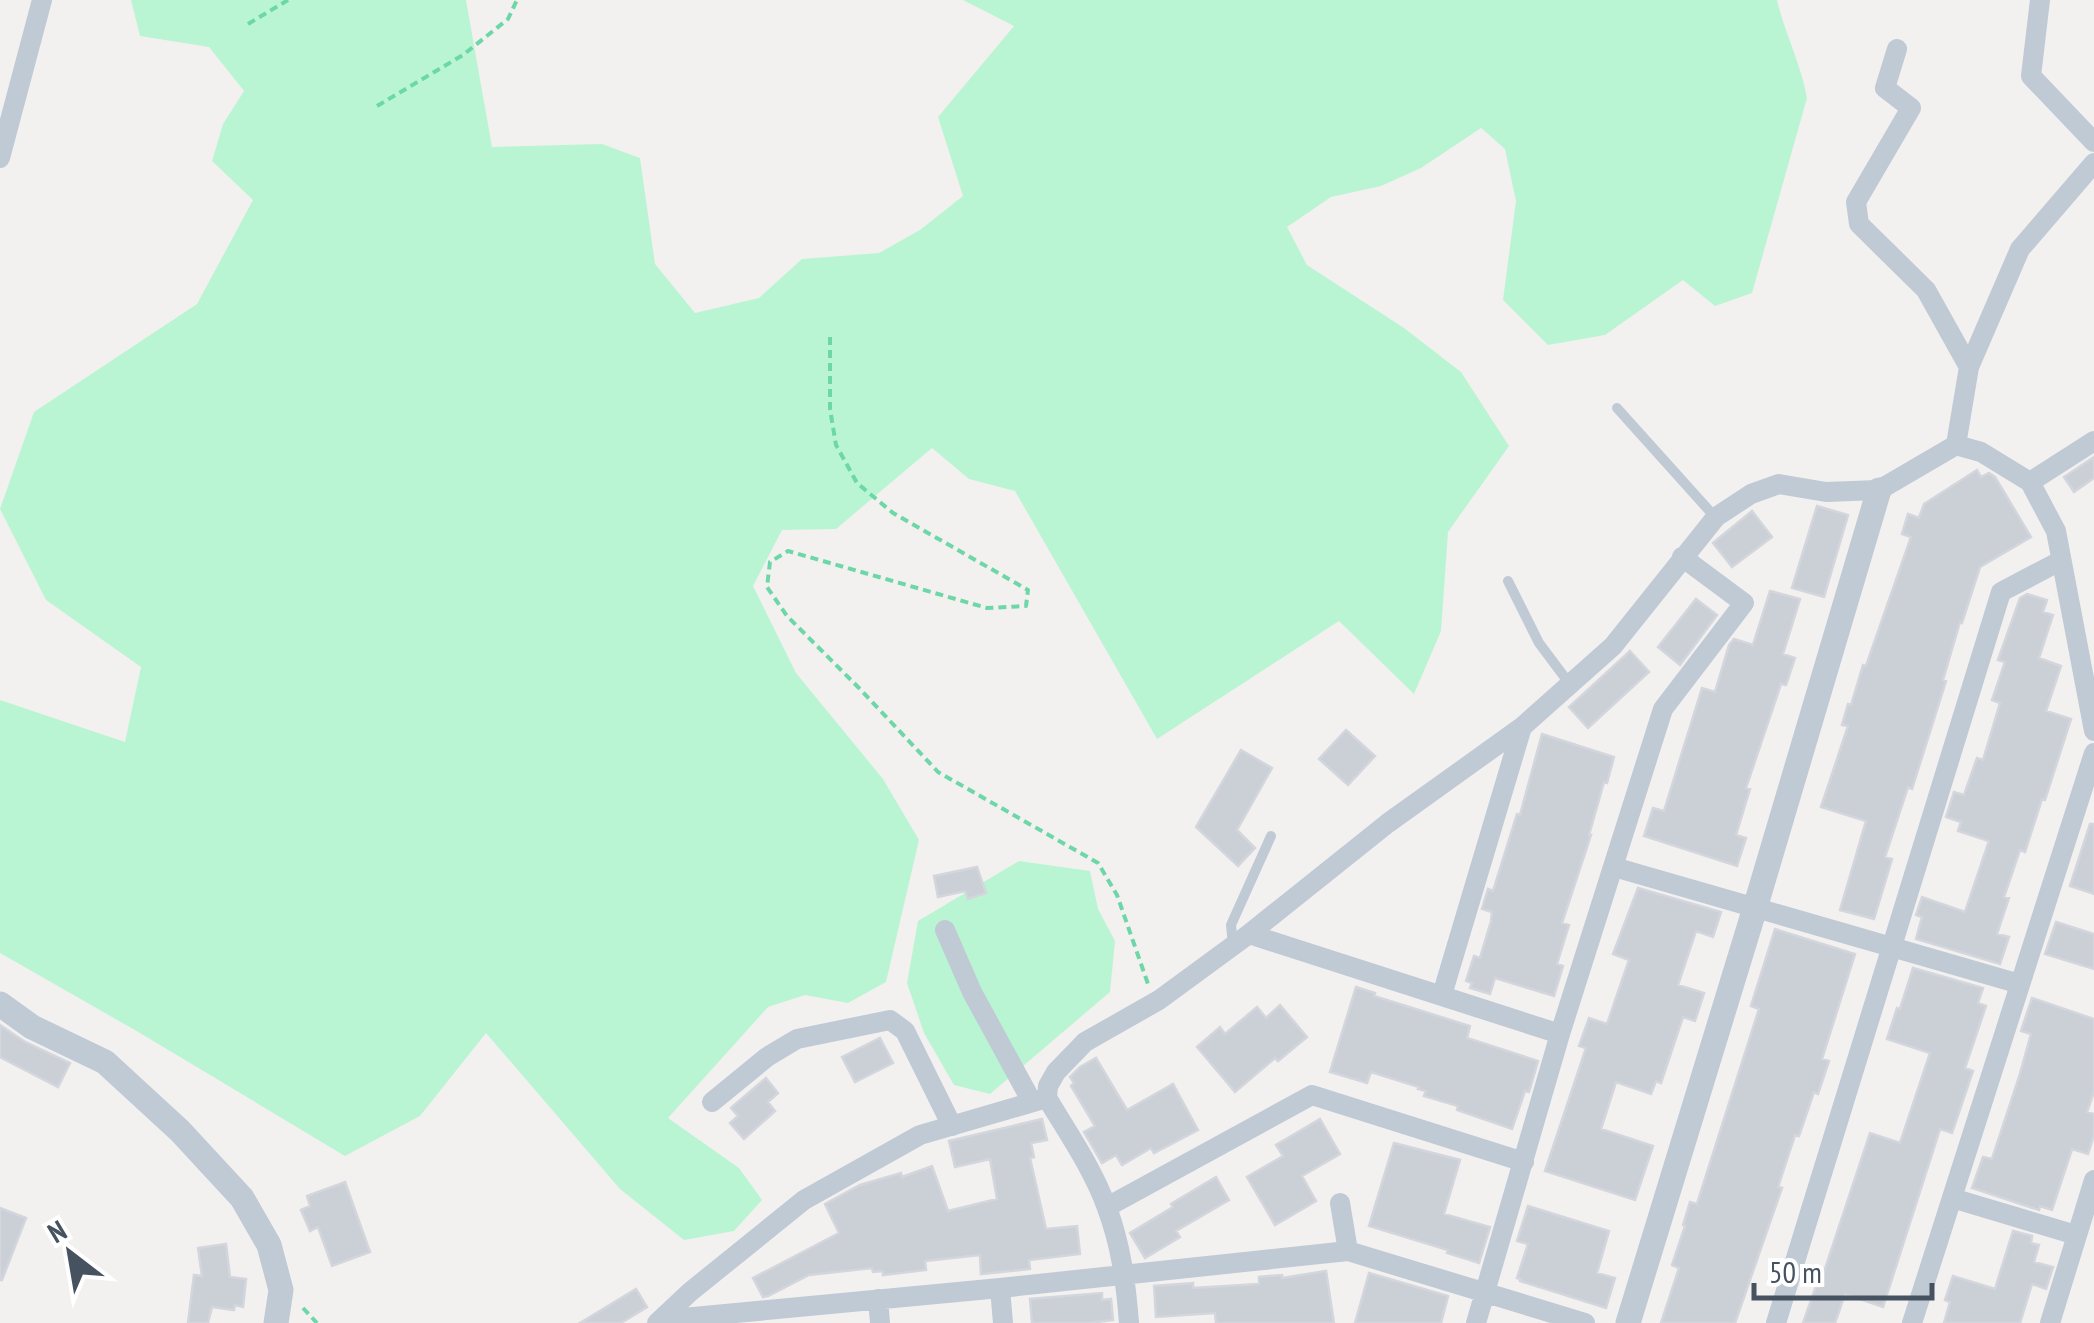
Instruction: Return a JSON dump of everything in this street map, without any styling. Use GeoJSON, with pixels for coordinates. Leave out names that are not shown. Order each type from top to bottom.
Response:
{"type":"FeatureCollection","features":[{"type":"Feature","properties":{"kind":"street"},"geometry":{"type":"LineString","coordinates":[[0,158],[42,0]]}},
{"type":"Feature","properties":{"kind":"street"},"geometry":{"type":"LineString","coordinates":[[2040,0],[2031,76],[2094,142]]}},
{"type":"Feature","properties":{"kind":"street"},"geometry":{"type":"LineString","coordinates":[[1897,49],[1885,88],[1911,108],[1856,202],[1859,224],[1926,290],[1969,367]]}},
{"type":"Feature","properties":{"kind":"street"},"geometry":{"type":"LineString","coordinates":[[1956,445],[1969,367],[2020,249],[2094,163]]}},
{"type":"Feature","properties":{"kind":"street"},"geometry":{"type":"LineString","coordinates":[[2030,482],[2094,441]]}},
{"type":"Feature","properties":{"kind":"street"},"geometry":{"type":"LineString","coordinates":[[660,1322],[690,1292],[804,1200],[920,1136],[1040,1100],[1056,1072],[1084,1042],[1159,1000],[1388,822],[1522,727],[1613,646],[1716,517],[1751,494],[1779,484],[1826,492],[1880,490],[1956,445],[1981,452],[2030,482],[2056,531],[2094,731]]}},
{"type":"Feature","properties":{"kind":"street"},"geometry":{"type":"LineString","coordinates":[[1628,1323],[1880,490]]}},
{"type":"Feature","properties":{"kind":"street"},"geometry":{"type":"LineString","coordinates":[[1476,1323],[1560,1034],[1663,708],[1744,603],[1682,557]]}},
{"type":"Feature","properties":{"kind":"street"},"geometry":{"type":"LineString","coordinates":[[1776,1323],[2001,592],[2060,561]]}},
{"type":"Feature","properties":{"kind":"street"},"geometry":{"type":"LineString","coordinates":[[1442,995],[1522,727]]}},
{"type":"Feature","properties":{"kind":"street"},"geometry":{"type":"LineString","coordinates":[[1912,1323],[2094,753]]}},
{"type":"Feature","properties":{"kind":"street"},"geometry":{"type":"LineString","coordinates":[[1614,867],[2020,984]]}},
{"type":"Feature","properties":{"kind":"street"},"geometry":{"type":"LineString","coordinates":[[945,930],[972,992],[1040,1100],[1082,1156],[1107,1206],[1125,1274],[1129,1323]]}},
{"type":"Feature","properties":{"kind":"street"},"geometry":{"type":"LineString","coordinates":[[1241,939],[1442,995],[1560,1034]]}},
{"type":"Feature","properties":{"kind":"street"},"geometry":{"type":"LineString","coordinates":[[0,1004],[32,1028],[104,1062],[180,1131],[230,1184],[269,1244],[281,1290],[276,1323]]}},
{"type":"Feature","properties":{"kind":"street"},"geometry":{"type":"LineString","coordinates":[[712,1102],[767,1057],[797,1039],[890,1020],[905,1031],[952,1126]]}},
{"type":"Feature","properties":{"kind":"street"},"geometry":{"type":"LineString","coordinates":[[1107,1206],[1312,1095],[1524,1162]]}},
{"type":"Feature","properties":{"kind":"street"},"geometry":{"type":"LineString","coordinates":[[2050,1323],[2094,1180]]}},
{"type":"Feature","properties":{"kind":"street"},"geometry":{"type":"LineString","coordinates":[[1952,1198],[2076,1235]]}},
{"type":"Feature","properties":{"kind":"street"},"geometry":{"type":"LineString","coordinates":[[1340,1203],[1348,1251]]}},
{"type":"Feature","properties":{"kind":"street"},"geometry":{"type":"LineString","coordinates":[[660,1322],[1348,1251],[1585,1323]]}},
{"type":"Feature","properties":{"kind":"street"},"geometry":{"type":"LineString","coordinates":[[1000,1288],[1003,1323]]}},
{"type":"Feature","properties":{"kind":"street"},"geometry":{"type":"LineString","coordinates":[[878,1298],[880,1323]]}},
{"type":"Feature","properties":{"kind":"lane"},"geometry":{"type":"LineString","coordinates":[[1617,408],[1716,517]]}},
{"type":"Feature","properties":{"kind":"lane"},"geometry":{"type":"LineString","coordinates":[[1508,581],[1539,643],[1570,684]]}},
{"type":"Feature","properties":{"kind":"lane"},"geometry":{"type":"LineString","coordinates":[[1241,939],[1231,925],[1272,836]]}},
{"type":"Feature","properties":{"kind":"path"},"geometry":{"type":"LineString","coordinates":[[248,24],[288,0]]}},
{"type":"Feature","properties":{"kind":"path"},"geometry":{"type":"LineString","coordinates":[[377,106],[463,55],[508,19],[517,0]]}},
{"type":"Feature","properties":{"kind":"path"},"geometry":{"type":"LineString","coordinates":[[830,338],[830,408],[836,445],[857,483],[893,513],[1028,590],[1026,606],[987,608],[788,551],[770,562],[768,587],[787,616],[938,772],[1098,864],[1118,896],[1146,981]]}},
{"type":"Feature","properties":{"kind":"green space"},"geometry":{"type":"Polygon","coordinates":[[[131,0],[466,0],[492,147],[602,144],[640,158],[655,264],[695,313],[759,298],[802,259],[879,253],[920,230],[963,196],[938,117],[1014,26],[963,0],[1777,0],[1807,98],[1752,293],[1715,306],[1683,280],[1605,335],[1548,345],[1503,300],[1516,201],[1505,149],[1481,128],[1421,168],[1381,186],[1331,197],[1287,227],[1307,265],[1404,328],[1461,372],[1509,446],[1448,532],[1441,631],[1414,694],[1339,621],[1157,739],[1015,491],[969,479],[932,448],[836,529],[782,530],[753,586],[796,673],[883,779],[919,840],[886,982],[848,1003],[805,995],[768,1007],[668,1118],[739,1168],[762,1200],[734,1231],[684,1240],[620,1189],[486,1033],[420,1116],[345,1156],[0,953],[0,700],[125,742],[141,667],[46,600],[0,509],[34,412],[197,304],[253,200],[212,161],[223,124],[244,91],[209,47],[140,36],[131,0]]]}},
{"type":"Feature","properties":{"kind":"green space"},"geometry":{"type":"Polygon","coordinates":[[[1019,861],[1090,871],[1098,909],[1115,941],[1110,992],[990,1094],[954,1085],[924,1033],[907,983],[918,921],[1019,861]]]}},
{"type":"Feature","properties":{"kind":"building"},"geometry":{"type":"Polygon","coordinates":[[[2094,457],[2094,478],[2074,492],[2064,477],[2094,457]]]}},
{"type":"Feature","properties":{"kind":"building"},"geometry":{"type":"Polygon","coordinates":[[[1977,470],[1981,477],[1989,473],[1995,477],[2031,537],[1980,567],[1960,622],[1912,789],[1908,787],[1885,857],[1892,859],[1874,919],[1840,910],[1866,821],[1821,807],[1848,726],[1842,725],[1848,704],[1851,705],[1863,665],[1866,666],[1911,537],[1902,534],[1908,514],[1919,518],[1924,504],[1977,470]]]}},
{"type":"Feature","properties":{"kind":"building"},"geometry":{"type":"Polygon","coordinates":[[[1817,506],[1848,515],[1824,597],[1792,588],[1817,506]]]}},
{"type":"Feature","properties":{"kind":"building"},"geometry":{"type":"Polygon","coordinates":[[[1752,511],[1772,537],[1732,567],[1713,543],[1752,511]]]}},
{"type":"Feature","properties":{"kind":"building"},"geometry":{"type":"Polygon","coordinates":[[[1770,591],[1800,599],[1783,654],[1795,658],[1786,685],[1781,684],[1746,788],[1750,789],[1736,835],[1746,838],[1737,866],[1644,836],[1653,808],[1664,811],[1702,688],[1715,692],[1734,639],[1753,645],[1770,591]]]}},
{"type":"Feature","properties":{"kind":"building"},"geometry":{"type":"Polygon","coordinates":[[[2027,594],[2047,600],[2043,612],[2053,615],[2039,658],[2061,666],[2046,711],[2071,719],[2045,800],[2042,799],[2025,852],[2020,850],[2004,897],[2009,898],[1997,934],[2009,937],[2000,964],[1916,939],[1922,917],[1916,915],[1922,897],[1965,912],[1989,841],[1958,831],[1961,822],[1946,817],[1954,792],[1964,795],[1977,758],[1983,760],[2000,703],[1992,700],[2005,662],[1998,660],[2020,598],[2027,594]]]}},
{"type":"Feature","properties":{"kind":"building"},"geometry":{"type":"Polygon","coordinates":[[[1696,599],[1717,615],[1680,665],[1658,647],[1696,599]]]}},
{"type":"Feature","properties":{"kind":"building"},"geometry":{"type":"Polygon","coordinates":[[[1630,651],[1649,672],[1588,728],[1569,707],[1630,651]]]}},
{"type":"Feature","properties":{"kind":"building"},"geometry":{"type":"Polygon","coordinates":[[[1346,730],[1375,756],[1348,785],[1319,759],[1346,730]]]}},
{"type":"Feature","properties":{"kind":"building"},"geometry":{"type":"Polygon","coordinates":[[[1542,734],[1614,757],[1562,923],[1569,925],[1557,964],[1563,966],[1554,996],[1495,978],[1490,994],[1470,988],[1472,983],[1466,981],[1474,956],[1480,958],[1492,912],[1482,909],[1488,889],[1493,891],[1517,814],[1520,815],[1542,734]]]}},
{"type":"Feature","properties":{"kind":"building"},"geometry":{"type":"Polygon","coordinates":[[[1241,750],[1272,768],[1237,830],[1255,848],[1238,866],[1196,827],[1241,750]]]}},
{"type":"Feature","properties":{"kind":"building"},"geometry":{"type":"Polygon","coordinates":[[[2090,824],[2094,824],[2094,894],[2070,886],[2090,824]]]}},
{"type":"Feature","properties":{"kind":"building"},"geometry":{"type":"Polygon","coordinates":[[[977,867],[986,893],[968,899],[965,891],[938,897],[934,876],[977,867]]]}},
{"type":"Feature","properties":{"kind":"building"},"geometry":{"type":"Polygon","coordinates":[[[1638,888],[1721,912],[1713,937],[1696,931],[1678,985],[1704,993],[1695,1021],[1683,1017],[1661,1083],[1656,1081],[1651,1094],[1616,1082],[1601,1129],[1653,1146],[1635,1200],[1545,1171],[1586,1048],[1579,1046],[1589,1018],[1607,1024],[1629,960],[1613,954],[1638,888]]]}},
{"type":"Feature","properties":{"kind":"building"},"geometry":{"type":"Polygon","coordinates":[[[2056,922],[2094,934],[2094,969],[2045,954],[2056,922]]]}},
{"type":"Feature","properties":{"kind":"building"},"geometry":{"type":"Polygon","coordinates":[[[1775,929],[1855,954],[1822,1059],[1829,1061],[1799,1136],[1795,1135],[1778,1187],[1782,1188],[1735,1323],[1661,1323],[1679,1268],[1672,1265],[1690,1202],[1697,1204],[1759,1009],[1751,1006],[1775,929]]]}},
{"type":"Feature","properties":{"kind":"building"},"geometry":{"type":"Polygon","coordinates":[[[1913,968],[1983,988],[1978,1003],[1986,1006],[1965,1068],[1973,1071],[1952,1133],[1940,1129],[1883,1307],[1845,1294],[1835,1323],[1803,1323],[1816,1286],[1819,1287],[1870,1133],[1900,1143],[1930,1053],[1887,1039],[1913,968]]]}},
{"type":"Feature","properties":{"kind":"building"},"geometry":{"type":"Polygon","coordinates":[[[1356,987],[1470,1026],[1467,1038],[1538,1061],[1512,1129],[1424,1096],[1426,1091],[1419,1087],[1371,1072],[1367,1083],[1330,1072],[1356,987]]]}},
{"type":"Feature","properties":{"kind":"building"},"geometry":{"type":"Polygon","coordinates":[[[2032,998],[2094,1019],[2094,1092],[2087,1112],[2094,1114],[2094,1135],[2088,1154],[2072,1149],[2052,1210],[2040,1206],[2039,1210],[1972,1188],[1983,1157],[1992,1159],[2019,1077],[2031,1034],[2021,1031],[2032,998]]]}},
{"type":"Feature","properties":{"kind":"building"},"geometry":{"type":"Polygon","coordinates":[[[1280,1005],[1307,1037],[1235,1092],[1197,1047],[1220,1027],[1225,1034],[1257,1007],[1266,1018],[1280,1005]]]}},
{"type":"Feature","properties":{"kind":"building"},"geometry":{"type":"Polygon","coordinates":[[[0,1025],[25,1042],[70,1063],[58,1087],[0,1057],[0,1025]]]}},
{"type":"Feature","properties":{"kind":"building"},"geometry":{"type":"Polygon","coordinates":[[[880,1038],[893,1063],[855,1082],[842,1057],[880,1038]]]}},
{"type":"Feature","properties":{"kind":"building"},"geometry":{"type":"Polygon","coordinates":[[[1096,1058],[1127,1110],[1173,1084],[1198,1130],[1154,1153],[1151,1148],[1122,1165],[1116,1155],[1102,1163],[1084,1132],[1095,1126],[1071,1086],[1074,1083],[1070,1077],[1096,1058]]]}},
{"type":"Feature","properties":{"kind":"building"},"geometry":{"type":"Polygon","coordinates":[[[766,1078],[778,1093],[768,1102],[775,1111],[744,1139],[730,1123],[738,1116],[731,1108],[766,1078]]]}},
{"type":"Feature","properties":{"kind":"building"},"geometry":{"type":"Polygon","coordinates":[[[1042,1119],[1047,1140],[1031,1143],[1034,1157],[1030,1158],[1046,1229],[1077,1226],[1080,1254],[1029,1260],[1030,1269],[981,1274],[980,1255],[925,1261],[926,1270],[883,1275],[883,1271],[873,1272],[872,1268],[809,1275],[763,1297],[753,1278],[839,1233],[825,1204],[860,1185],[932,1166],[948,1211],[997,1199],[990,1159],[955,1167],[949,1141],[1042,1119]]]}},
{"type":"Feature","properties":{"kind":"building"},"geometry":{"type":"Polygon","coordinates":[[[1320,1119],[1340,1154],[1302,1176],[1316,1201],[1275,1225],[1247,1177],[1283,1156],[1276,1145],[1320,1119]]]}},
{"type":"Feature","properties":{"kind":"building"},"geometry":{"type":"Polygon","coordinates":[[[1394,1143],[1460,1160],[1444,1214],[1490,1227],[1479,1263],[1369,1226],[1394,1143]]]}},
{"type":"Feature","properties":{"kind":"building"},"geometry":{"type":"Polygon","coordinates":[[[1216,1177],[1229,1200],[1176,1231],[1180,1237],[1145,1258],[1130,1233],[1216,1177]]]}},
{"type":"Feature","properties":{"kind":"building"},"geometry":{"type":"Polygon","coordinates":[[[345,1182],[370,1252],[332,1266],[318,1227],[310,1231],[301,1210],[310,1206],[307,1196],[345,1182]]]}},
{"type":"Feature","properties":{"kind":"building"},"geometry":{"type":"Polygon","coordinates":[[[1528,1206],[1609,1231],[1597,1273],[1615,1278],[1606,1308],[1517,1278],[1528,1244],[1517,1241],[1528,1206]]]}},
{"type":"Feature","properties":{"kind":"building"},"geometry":{"type":"Polygon","coordinates":[[[0,1208],[26,1218],[2,1280],[0,1280],[0,1208]]]}},
{"type":"Feature","properties":{"kind":"building"},"geometry":{"type":"Polygon","coordinates":[[[2013,1231],[2032,1236],[2031,1243],[2039,1245],[2034,1262],[2053,1267],[2046,1289],[2032,1284],[2020,1323],[1944,1323],[1950,1302],[1945,1300],[1953,1276],[1995,1289],[2013,1231]]]}},
{"type":"Feature","properties":{"kind":"building"},"geometry":{"type":"Polygon","coordinates":[[[226,1244],[230,1277],[246,1279],[243,1307],[212,1307],[208,1323],[188,1323],[194,1275],[202,1276],[198,1248],[226,1244]]]}},
{"type":"Feature","properties":{"kind":"building"},"geometry":{"type":"Polygon","coordinates":[[[1326,1271],[1334,1323],[1216,1323],[1215,1313],[1156,1317],[1154,1286],[1259,1284],[1259,1277],[1282,1278],[1326,1271]]]}},
{"type":"Feature","properties":{"kind":"building"},"geometry":{"type":"Polygon","coordinates":[[[1369,1273],[1448,1296],[1441,1323],[1355,1323],[1369,1273]]]}},
{"type":"Feature","properties":{"kind":"building"},"geometry":{"type":"Polygon","coordinates":[[[636,1289],[647,1307],[621,1323],[580,1323],[636,1289]]]}},
{"type":"Feature","properties":{"kind":"building"},"geometry":{"type":"Polygon","coordinates":[[[1102,1293],[1102,1300],[1111,1299],[1113,1320],[1032,1323],[1030,1299],[1102,1293]]]}}]}
